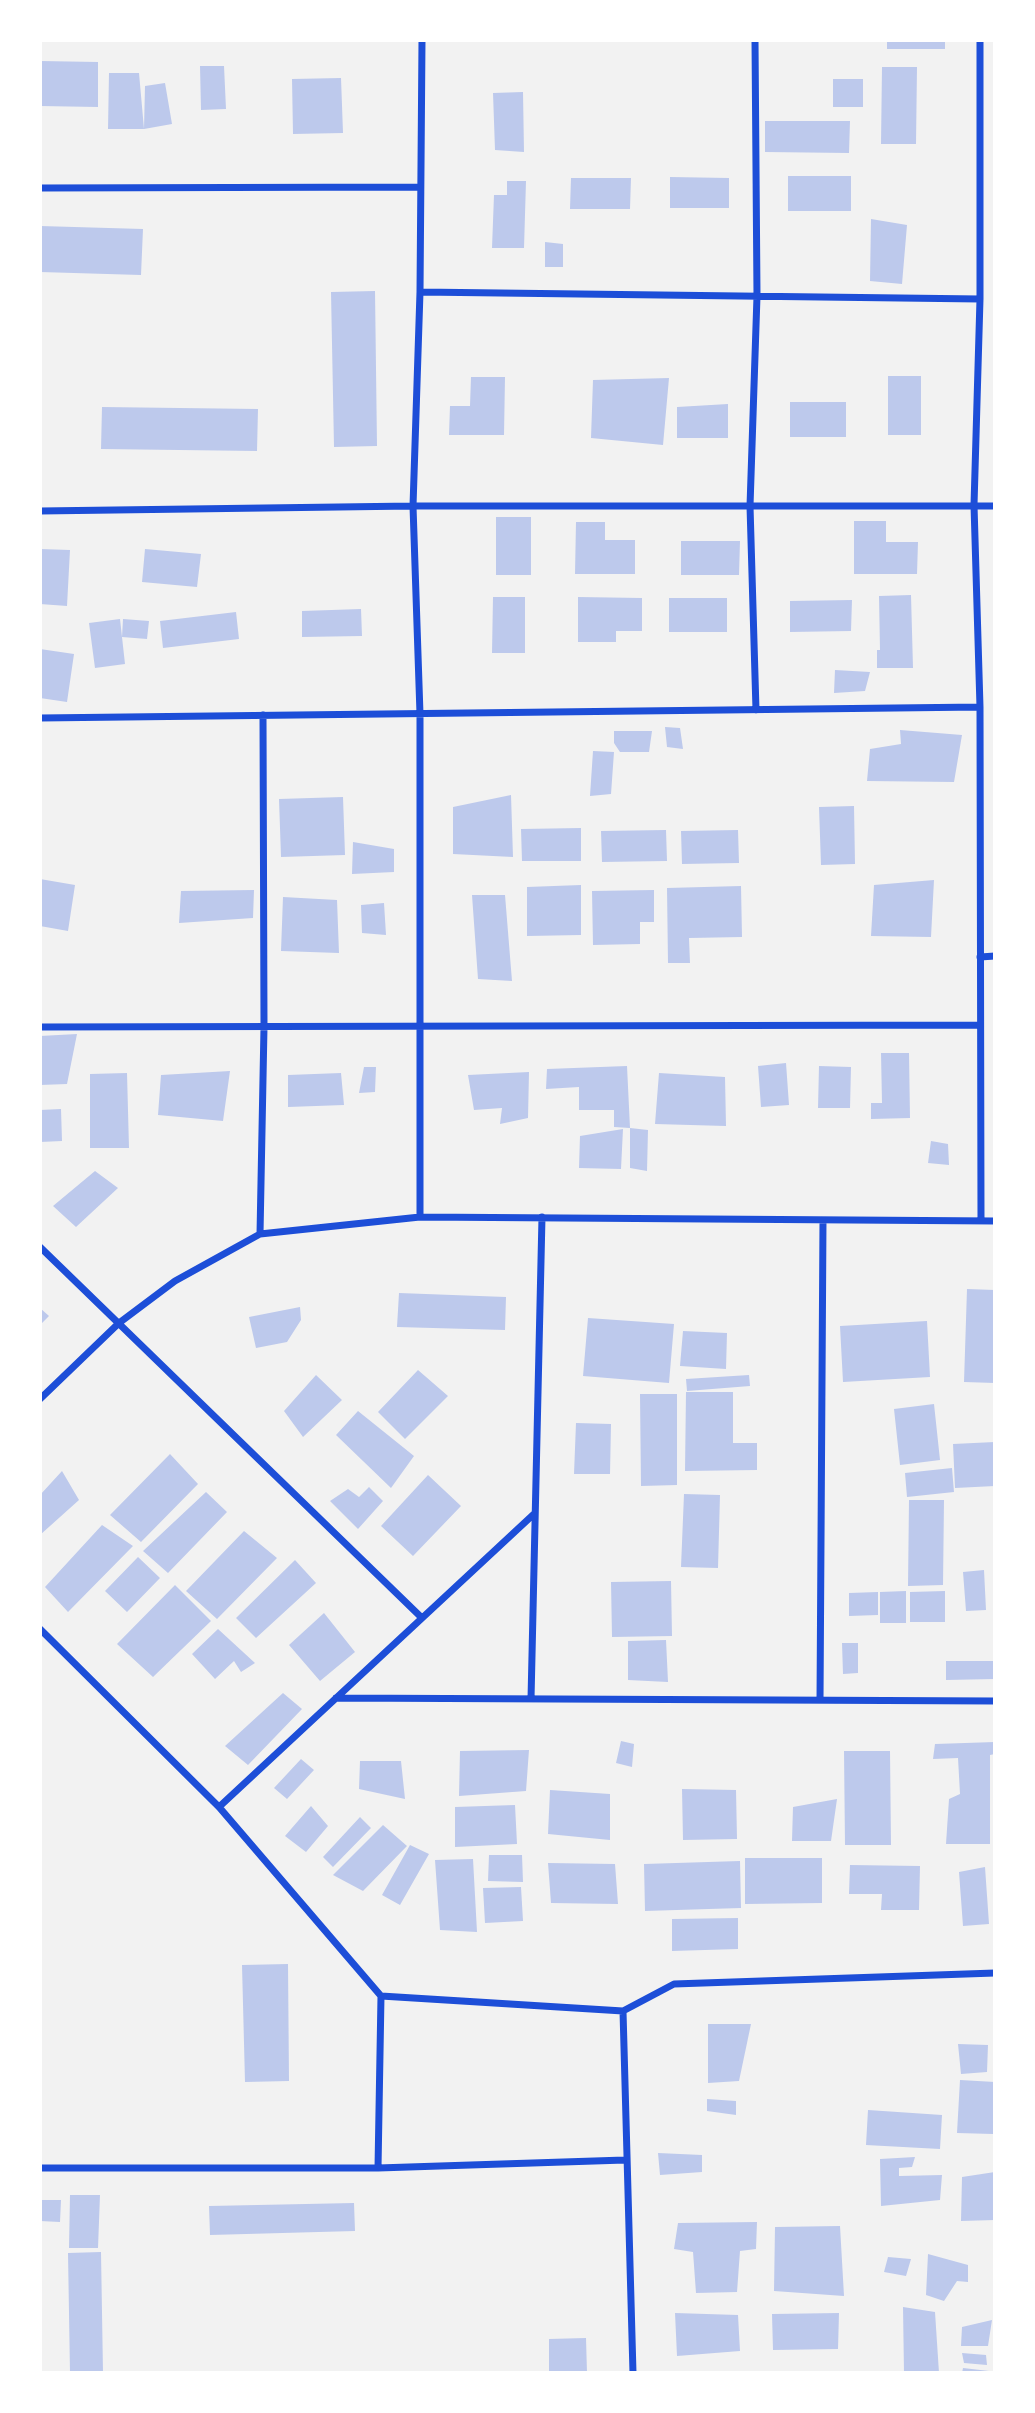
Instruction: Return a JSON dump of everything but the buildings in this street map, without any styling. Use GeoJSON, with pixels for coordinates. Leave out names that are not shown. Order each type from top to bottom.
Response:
{"type":"FeatureCollection","features":[{"type":"Feature","properties":{"kind":"street"},"geometry":{"type":"LineString","coordinates":[[420,1217],[421,714],[413,506],[420,292],[422,40]]}},
{"type":"Feature","properties":{"kind":"street"},"geometry":{"type":"LineString","coordinates":[[755,40],[757,296],[750,506],[757,710]]}},
{"type":"Feature","properties":{"kind":"street"},"geometry":{"type":"LineString","coordinates":[[980,40],[980,299],[974,505],[980,707],[981,1221]]}},
{"type":"Feature","properties":{"kind":"street"},"geometry":{"type":"LineString","coordinates":[[40,188],[420,187]]}},
{"type":"Feature","properties":{"kind":"street"},"geometry":{"type":"LineString","coordinates":[[420,292],[980,299]]}},
{"type":"Feature","properties":{"kind":"street"},"geometry":{"type":"LineString","coordinates":[[40,510],[413,506],[995,506]]}},
{"type":"Feature","properties":{"kind":"street"},"geometry":{"type":"LineString","coordinates":[[40,718],[980,707]]}},
{"type":"Feature","properties":{"kind":"street"},"geometry":{"type":"LineString","coordinates":[[260,1234],[264,1027],[263,715]]}},
{"type":"Feature","properties":{"kind":"street"},"geometry":{"type":"LineString","coordinates":[[979,957],[995,956]]}},
{"type":"Feature","properties":{"kind":"street"},"geometry":{"type":"LineString","coordinates":[[40,1027],[980,1025]]}},
{"type":"Feature","properties":{"kind":"street"},"geometry":{"type":"LineString","coordinates":[[40,1399],[119,1323],[175,1281],[260,1234],[420,1217],[995,1221]]}},
{"type":"Feature","properties":{"kind":"street"},"geometry":{"type":"LineString","coordinates":[[531,1699],[542,1217]]}},
{"type":"Feature","properties":{"kind":"street"},"geometry":{"type":"LineString","coordinates":[[820,1700],[823,1220]]}},
{"type":"Feature","properties":{"kind":"street"},"geometry":{"type":"LineString","coordinates":[[40,1247],[422,1618]]}},
{"type":"Feature","properties":{"kind":"street"},"geometry":{"type":"LineString","coordinates":[[219,1807],[536,1513]]}},
{"type":"Feature","properties":{"kind":"street"},"geometry":{"type":"LineString","coordinates":[[40,1629],[219,1807],[381,1996],[377,2168]]}},
{"type":"Feature","properties":{"kind":"street"},"geometry":{"type":"LineString","coordinates":[[336,1698],[995,1701]]}},
{"type":"Feature","properties":{"kind":"street"},"geometry":{"type":"LineString","coordinates":[[381,1996],[623,2011],[674,1984],[995,1973]]}},
{"type":"Feature","properties":{"kind":"street"},"geometry":{"type":"LineString","coordinates":[[623,2011],[625,2160],[633,2373]]}},
{"type":"Feature","properties":{"kind":"street"},"geometry":{"type":"LineString","coordinates":[[40,2168],[377,2168],[625,2160]]}}]}
